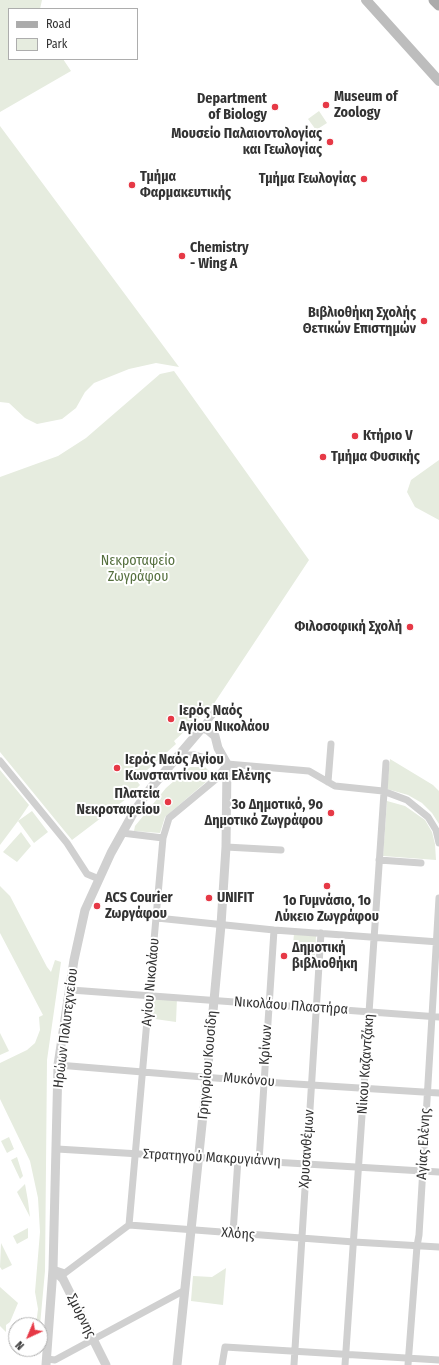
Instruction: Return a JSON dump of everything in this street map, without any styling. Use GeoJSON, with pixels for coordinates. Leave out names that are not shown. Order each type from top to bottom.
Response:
{"type":"FeatureCollection","features":[{"type":"Feature","properties":{"kind":"main road"},"geometry":{"type":"LineString","coordinates":[[366,0],[439,81]]}},
{"type":"Feature","properties":{"kind":"main road"},"geometry":{"type":"LineString","coordinates":[[434,0],[439,5]]}},
{"type":"Feature","properties":{"kind":"street"},"geometry":{"type":"LineString","coordinates":[[202,728],[217,709]]}},
{"type":"Feature","properties":{"kind":"street","name":"Ηρώων Πολυτεχνείου"},"geometry":{"type":"LineString","coordinates":[[47,1362],[53,1269],[58,1065],[71,990],[74,960],[85,910],[122,833],[150,789],[202,728]]}},
{"type":"Feature","properties":{"kind":"street","name":"Γρηγορίου Κουσίδη"},"geometry":{"type":"LineString","coordinates":[[178,1365],[221,925],[226,847],[227,764],[218,748],[215,736],[202,728]]}},
{"type":"Feature","properties":{"kind":"street"},"geometry":{"type":"LineString","coordinates":[[328,782],[331,744]]}},
{"type":"Feature","properties":{"kind":"street"},"geometry":{"type":"LineString","coordinates":[[179,755],[195,755],[227,764],[309,771],[335,786],[383,791],[407,800],[428,817],[436,830],[439,843]]}},
{"type":"Feature","properties":{"kind":"street"},"geometry":{"type":"LineString","coordinates":[[0,761],[67,843],[87,874],[99,879]]}},
{"type":"Feature","properties":{"kind":"street","name":"Νίκου Καζαντζάκη"},"geometry":{"type":"LineString","coordinates":[[345,1365],[386,763]]}},
{"type":"Feature","properties":{"kind":"street","name":"Αγίου Νικολάου"},"geometry":{"type":"LineString","coordinates":[[129,1225],[163,838],[169,818],[216,779],[227,764]]}},
{"type":"Feature","properties":{"kind":"street"},"geometry":{"type":"LineString","coordinates":[[122,833],[163,838]]}},
{"type":"Feature","properties":{"kind":"street"},"geometry":{"type":"LineString","coordinates":[[226,847],[281,850]]}},
{"type":"Feature","properties":{"kind":"street"},"geometry":{"type":"LineString","coordinates":[[379,860],[421,863]]}},
{"type":"Feature","properties":{"kind":"street","name":"Αγίας Ελένης"},"geometry":{"type":"LineString","coordinates":[[408,1361],[419,1235],[427,1092],[436,1017],[439,898]]}},
{"type":"Feature","properties":{"kind":"street"},"geometry":{"type":"LineString","coordinates":[[157,918],[274,930],[438,941]]}},
{"type":"Feature","properties":{"kind":"street","name":"Κρίνων"},"geometry":{"type":"LineString","coordinates":[[258,1160],[274,930]]}},
{"type":"Feature","properties":{"kind":"street","name":"Χρυσανθέμων"},"geometry":{"type":"LineString","coordinates":[[294,1365],[305,1164],[321,933]]}},
{"type":"Feature","properties":{"kind":"street","name":"Νικολάου Πλαστήρα"},"geometry":{"type":"LineString","coordinates":[[71,990],[436,1017]]}},
{"type":"Feature","properties":{"kind":"street","name":"Μυκόνου"},"geometry":{"type":"LineString","coordinates":[[58,1065],[207,1076],[264,1082],[439,1093]]}},
{"type":"Feature","properties":{"kind":"street","name":"Στρατηγού Μακρυγιάννη"},"geometry":{"type":"LineString","coordinates":[[57,1149],[439,1172]]}},
{"type":"Feature","properties":{"kind":"street"},"geometry":{"type":"LineString","coordinates":[[234,1233],[238,1159]]}},
{"type":"Feature","properties":{"kind":"street"},"geometry":{"type":"LineString","coordinates":[[53,1269],[65,1273],[129,1225]]}},
{"type":"Feature","properties":{"kind":"street","name":"Χλόης"},"geometry":{"type":"LineString","coordinates":[[129,1225],[302,1239],[439,1247]]}},
{"type":"Feature","properties":{"kind":"street","name":"Σμύρνης"},"geometry":{"type":"LineString","coordinates":[[53,1269],[63,1278],[106,1365]]}},
{"type":"Feature","properties":{"kind":"street"},"geometry":{"type":"LineString","coordinates":[[47,1362],[55,1360],[94,1340],[185,1290]]}},
{"type":"Feature","properties":{"kind":"street"},"geometry":{"type":"LineString","coordinates":[[222,1365],[225,1347],[294,1353],[346,1355],[408,1361],[439,1360]]}},
{"type":"Feature","properties":{"kind":"green space"},"geometry":{"type":"Polygon","coordinates":[[[0,0],[42,0],[40,8],[8,8],[8,60],[64,60],[71,71],[0,112],[0,0]]]}},
{"type":"Feature","properties":{"kind":"green space"},"geometry":{"type":"Polygon","coordinates":[[[319,111],[327,123],[316,130],[308,119],[319,111]]]}},
{"type":"Feature","properties":{"kind":"green space"},"geometry":{"type":"Polygon","coordinates":[[[0,126],[179,367],[156,363],[129,369],[94,383],[85,392],[76,408],[62,419],[37,424],[25,418],[9,403],[0,402],[0,126]]]}},
{"type":"Feature","properties":{"kind":"green space","name":"Νεκροταφείο Ζωγράφου"},"geometry":{"type":"Polygon","coordinates":[[[174,371],[309,560],[213,705],[174,741],[176,744],[136,780],[140,785],[126,799],[72,840],[0,752],[0,477],[58,456],[86,438],[160,374],[174,371]]]}},
{"type":"Feature","properties":{"kind":"green space"},"geometry":{"type":"Polygon","coordinates":[[[439,460],[439,520],[415,507],[407,492],[411,480],[439,460]]]}},
{"type":"Feature","properties":{"kind":"green space"},"geometry":{"type":"Polygon","coordinates":[[[390,759],[433,785],[439,791],[439,824],[432,813],[422,803],[408,795],[387,789],[390,759]]]}},
{"type":"Feature","properties":{"kind":"green space","name":"Πλατεία Νεκροταφείου"},"geometry":{"type":"Polygon","coordinates":[[[190,767],[205,767],[209,771],[209,777],[206,782],[165,817],[160,833],[134,831],[135,826],[166,788],[190,767]]]}},
{"type":"Feature","properties":{"kind":"green space"},"geometry":{"type":"Polygon","coordinates":[[[0,770],[29,805],[0,845],[0,770]]]}},
{"type":"Feature","properties":{"kind":"green space"},"geometry":{"type":"Polygon","coordinates":[[[387,801],[405,806],[425,820],[432,832],[435,844],[436,860],[383,856],[387,801]]]}},
{"type":"Feature","properties":{"kind":"green space"},"geometry":{"type":"Polygon","coordinates":[[[32,811],[48,832],[34,843],[18,821],[32,811]]]}},
{"type":"Feature","properties":{"kind":"green space"},"geometry":{"type":"Polygon","coordinates":[[[21,832],[31,846],[17,862],[3,852],[21,832]]]}},
{"type":"Feature","properties":{"kind":"green space"},"geometry":{"type":"Polygon","coordinates":[[[0,886],[10,896],[51,972],[55,960],[61,962],[47,1060],[45,1271],[41,1317],[37,1317],[38,1309],[35,1292],[40,1232],[38,1198],[30,1161],[0,1099],[0,1063],[27,1050],[35,1043],[40,1030],[39,1017],[43,1015],[0,933],[0,886]]]}},
{"type":"Feature","properties":{"kind":"green space"},"geometry":{"type":"Polygon","coordinates":[[[294,934],[316,936],[315,955],[292,954],[294,934]]]}},
{"type":"Feature","properties":{"kind":"green space"},"geometry":{"type":"Polygon","coordinates":[[[150,997],[177,998],[176,1022],[148,1018],[150,997]]]}},
{"type":"Feature","properties":{"kind":"green space"},"geometry":{"type":"Polygon","coordinates":[[[0,1033],[9,1051],[0,1055],[0,1033]]]}},
{"type":"Feature","properties":{"kind":"green space"},"geometry":{"type":"Polygon","coordinates":[[[9,1137],[14,1149],[7,1153],[1,1141],[9,1137]]]}},
{"type":"Feature","properties":{"kind":"green space"},"geometry":{"type":"Polygon","coordinates":[[[17,1157],[23,1176],[20,1179],[11,1160],[17,1157]]]}},
{"type":"Feature","properties":{"kind":"green space"},"geometry":{"type":"Polygon","coordinates":[[[25,1184],[28,1201],[30,1217],[17,1192],[25,1184]]]}},
{"type":"Feature","properties":{"kind":"green space"},"geometry":{"type":"Polygon","coordinates":[[[28,1228],[28,1238],[17,1244],[13,1236],[28,1228]]]}},
{"type":"Feature","properties":{"kind":"green space"},"geometry":{"type":"Polygon","coordinates":[[[1,1243],[12,1265],[2,1270],[0,1267],[1,1243]]]}},
{"type":"Feature","properties":{"kind":"green space"},"geometry":{"type":"Polygon","coordinates":[[[226,1268],[223,1305],[191,1301],[193,1276],[212,1277],[226,1268]]]}},
{"type":"Feature","properties":{"kind":"green space"},"geometry":{"type":"Polygon","coordinates":[[[0,1287],[18,1303],[12,1317],[8,1317],[6,1332],[0,1326],[0,1287]]]}},
{"type":"Feature","properties":{"kind":"place","name":"Museum of Zoology"},"geometry":{"type":"Point","coordinates":[326,105]}},
{"type":"Feature","properties":{"kind":"place","name":"Department of Biology"},"geometry":{"type":"Point","coordinates":[275,107]}},
{"type":"Feature","properties":{"kind":"place","name":"Μουσείο Παλαιοντολογίας και Γεωλογίας"},"geometry":{"type":"Point","coordinates":[330,142]}},
{"type":"Feature","properties":{"kind":"place","name":"Τμήμα Γεωλογίας"},"geometry":{"type":"Point","coordinates":[364,179]}},
{"type":"Feature","properties":{"kind":"place","name":"Τμήμα Φαρμακευτικής"},"geometry":{"type":"Point","coordinates":[132,185]}},
{"type":"Feature","properties":{"kind":"place","name":"Chemistry - Wing Α"},"geometry":{"type":"Point","coordinates":[182,256]}},
{"type":"Feature","properties":{"kind":"place","name":"Βιβλιοθήκη Σχολής Θετικών Επιστημών"},"geometry":{"type":"Point","coordinates":[424,321]}},
{"type":"Feature","properties":{"kind":"place","name":"Κτήριο V"},"geometry":{"type":"Point","coordinates":[355,436]}},
{"type":"Feature","properties":{"kind":"place","name":"Τμήμα Φυσικής"},"geometry":{"type":"Point","coordinates":[323,457]}},
{"type":"Feature","properties":{"kind":"place","name":"Φιλοσοφική Σχολή"},"geometry":{"type":"Point","coordinates":[410,627]}},
{"type":"Feature","properties":{"kind":"place","name":"Ιερός Ναός Αγίου Νικολάου"},"geometry":{"type":"Point","coordinates":[171,719]}},
{"type":"Feature","properties":{"kind":"place","name":"Ιερός Ναός Αγίου Κωνσταντίνου και Ελένης"},"geometry":{"type":"Point","coordinates":[117,768]}},
{"type":"Feature","properties":{"kind":"place","name":"Πλατεία Νεκροταφείου"},"geometry":{"type":"Point","coordinates":[168,802]}},
{"type":"Feature","properties":{"kind":"place","name":"3ο Δημοτικό, 9ο Δημοτικό Ζωγράφου"},"geometry":{"type":"Point","coordinates":[331,813]}},
{"type":"Feature","properties":{"kind":"place","name":"1ο Γυμνάσιο, 1ο Λύκειο Ζωγράφου"},"geometry":{"type":"Point","coordinates":[327,886]}},
{"type":"Feature","properties":{"kind":"place","name":"UNIFIT"},"geometry":{"type":"Point","coordinates":[209,898]}},
{"type":"Feature","properties":{"kind":"place","name":"ACS Courier Ζωργάφου"},"geometry":{"type":"Point","coordinates":[97,906]}},
{"type":"Feature","properties":{"kind":"place","name":"Δημοτική βιβλιοθήκη"},"geometry":{"type":"Point","coordinates":[284,956]}}]}
